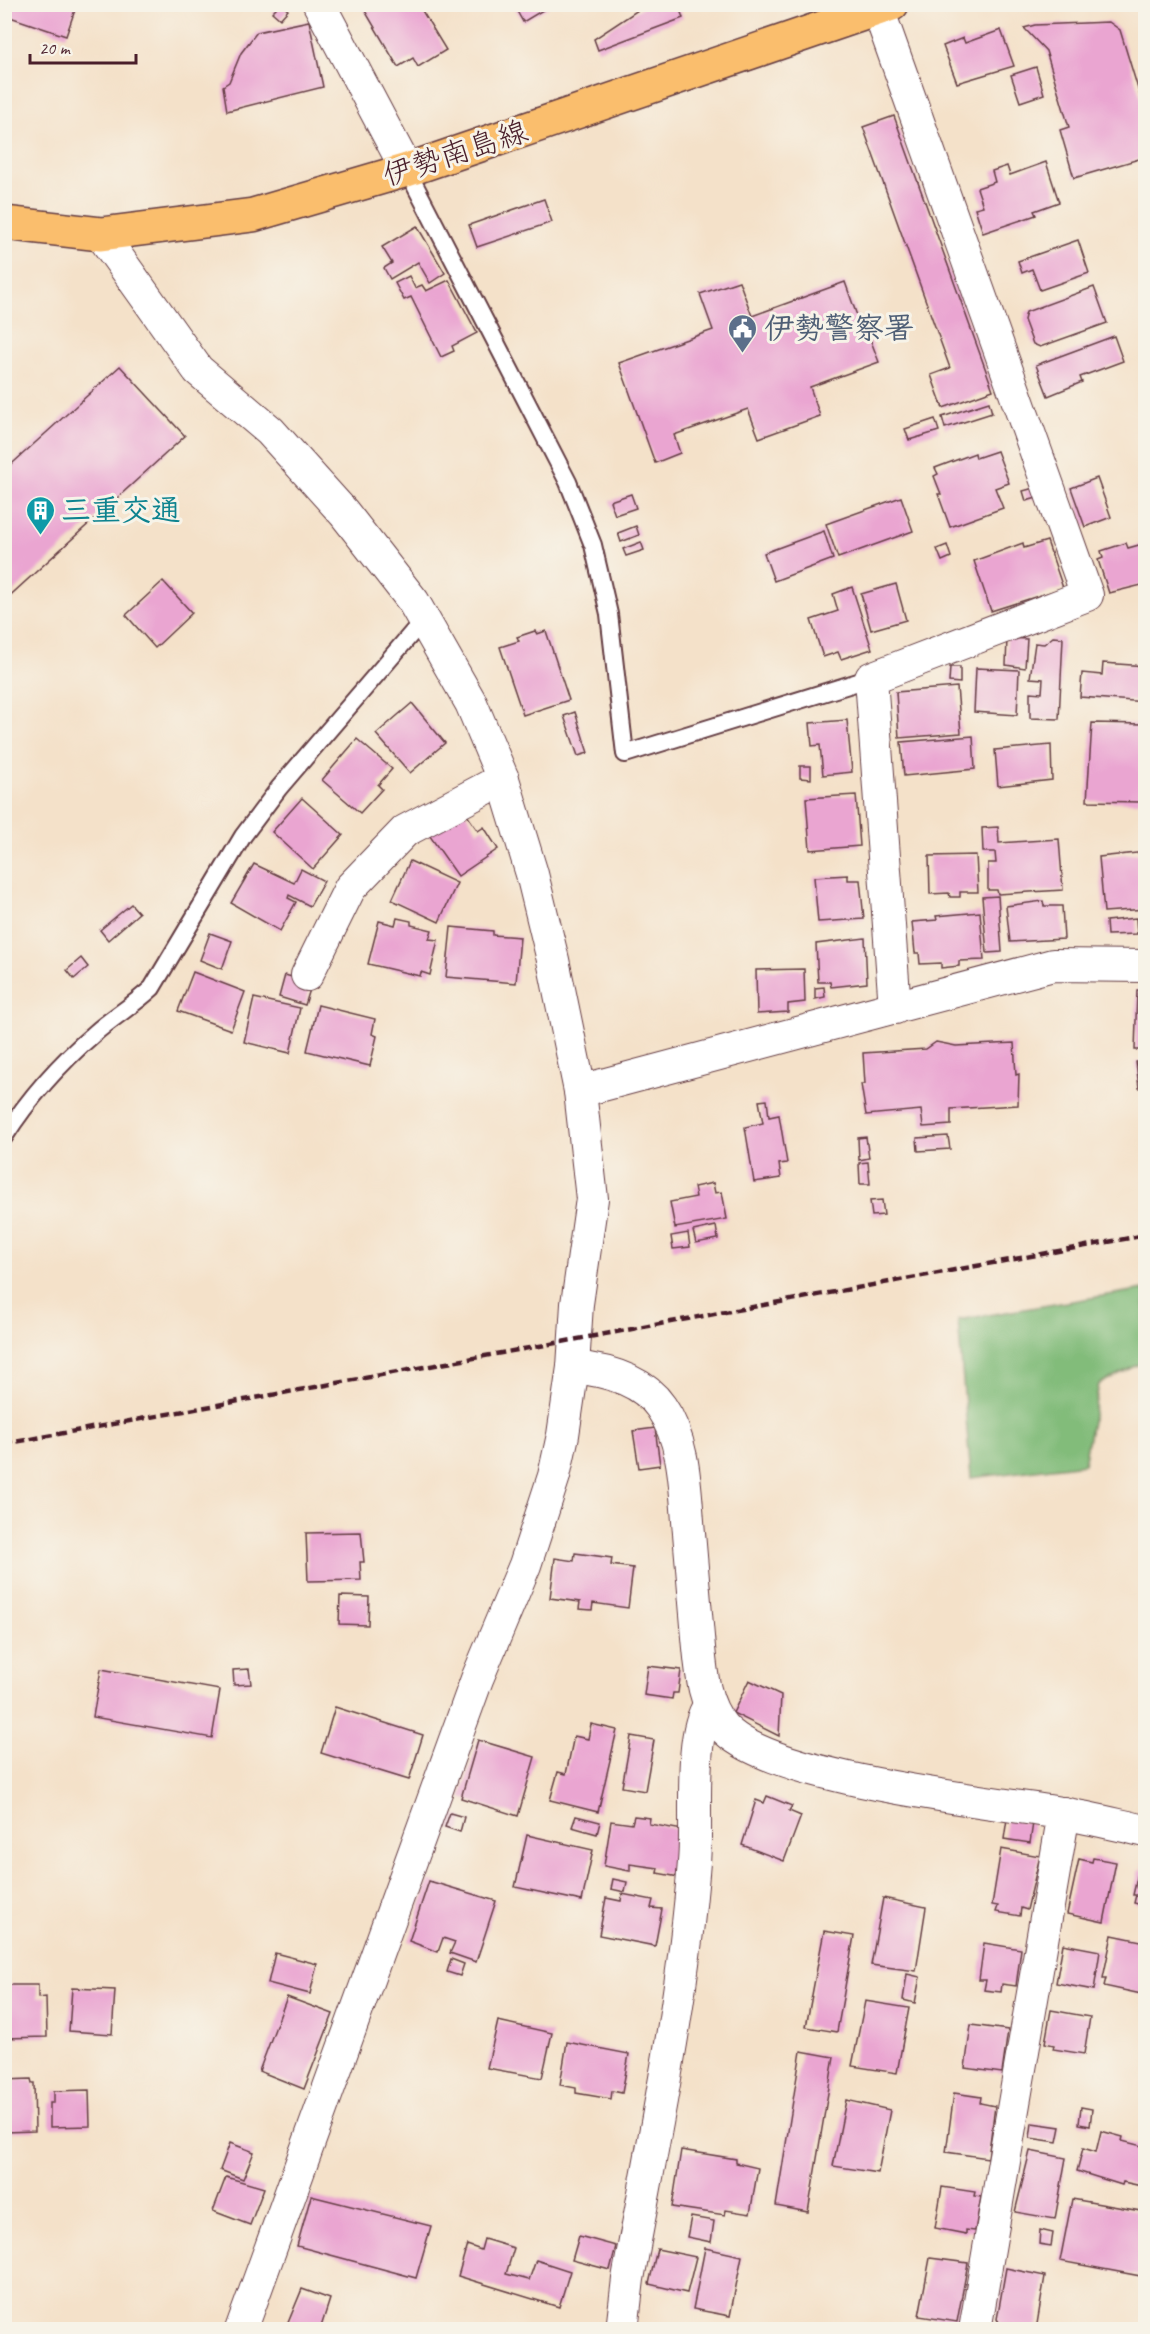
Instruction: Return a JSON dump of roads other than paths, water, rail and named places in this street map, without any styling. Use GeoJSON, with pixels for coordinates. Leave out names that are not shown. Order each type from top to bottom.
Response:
{"type":"FeatureCollection","features":[{"type":"Feature","properties":{"kind":"main road","name":"伊勢南島線"},"geometry":{"type":"LineString","coordinates":[[4,223],[101,234],[253,214],[407,171],[885,7]]}},
{"type":"Feature","properties":{"kind":"street"},"geometry":{"type":"LineString","coordinates":[[320,4],[407,171]]}},
{"type":"Feature","properties":{"kind":"street"},"geometry":{"type":"LineString","coordinates":[[885,7],[1087,595],[871,678],[895,1008]]}},
{"type":"Feature","properties":{"kind":"street"},"geometry":{"type":"LineString","coordinates":[[101,234],[198,370],[270,431],[344,513],[413,601],[471,703],[503,779],[532,874],[580,1091],[592,1198],[577,1304],[573,1367],[563,1435],[554,1476],[525,1565],[477,1679],[242,2330]]}},
{"type":"Feature","properties":{"kind":"street"},"geometry":{"type":"LineString","coordinates":[[307,975],[350,888],[405,831],[503,779]]}},
{"type":"Feature","properties":{"kind":"street"},"geometry":{"type":"LineString","coordinates":[[580,1091],[1053,965],[1146,966]]}},
{"type":"Feature","properties":{"kind":"street"},"geometry":{"type":"LineString","coordinates":[[573,1367],[604,1370],[640,1388],[660,1404],[678,1441],[699,1653],[709,1706],[724,1728],[742,1741],[793,1764],[937,1793],[1064,1813],[1146,1831]]}},
{"type":"Feature","properties":{"kind":"street"},"geometry":{"type":"LineString","coordinates":[[622,2330],[628,2279],[688,1942],[696,1849],[698,1740],[702,1716],[709,1706]]}},
{"type":"Feature","properties":{"kind":"street"},"geometry":{"type":"LineString","coordinates":[[975,2330],[1064,1813]]}},
{"type":"Feature","properties":{"kind":"lane"},"geometry":{"type":"LineString","coordinates":[[407,171],[568,482],[593,545],[609,614],[625,754],[871,678]]}},
{"type":"Feature","properties":{"kind":"lane"},"geometry":{"type":"LineString","coordinates":[[4,1137],[40,1087],[95,1033],[133,1006],[152,988],[243,836],[279,788],[424,620]]}},
{"type":"Feature","properties":{"kind":"railway"},"geometry":{"type":"LineString","coordinates":[[4,1444],[1146,1235]]}},
{"type":"Feature","properties":{"kind":"place","name":"伊勢警察署"},"geometry":{"type":"Point","coordinates":[743,354]}},
{"type":"Feature","properties":{"kind":"place","name":"三重交通"},"geometry":{"type":"Point","coordinates":[40,536]}}]}
